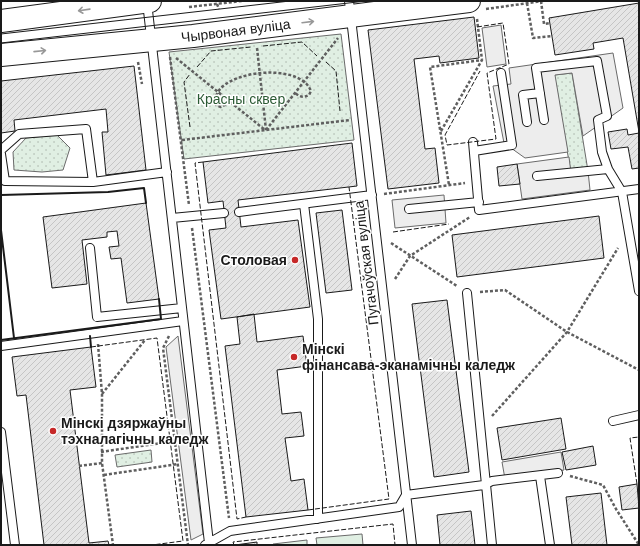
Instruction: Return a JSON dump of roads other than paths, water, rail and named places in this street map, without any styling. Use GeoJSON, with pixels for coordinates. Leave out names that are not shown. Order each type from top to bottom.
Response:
{"type":"FeatureCollection","features":[{"type":"Feature","properties":{"kind":"main road"},"geometry":{"type":"LineString","coordinates":[[1,21],[150,1]]}},
{"type":"Feature","properties":{"kind":"main road","name":"Чырвоная вуліца"},"geometry":{"type":"LineString","coordinates":[[1,55],[313,22],[347,17],[476,9]]}},
{"type":"Feature","properties":{"kind":"lane"},"geometry":{"type":"LineString","coordinates":[[147,1],[207,544],[230,531],[399,507],[406,495],[484,485],[492,481],[558,473]]}},
{"type":"Feature","properties":{"kind":"lane","name":"Пугачоўская вуліца"},"geometry":{"type":"LineString","coordinates":[[347,17],[376,195],[383,296],[412,545]]}},
{"type":"Feature","properties":{"kind":"lane"},"geometry":{"type":"LineString","coordinates":[[544,120],[536,68],[597,61],[607,116],[598,120],[602,152],[608,169],[622,192],[639,291]]}},
{"type":"Feature","properties":{"kind":"lane"},"geometry":{"type":"LineString","coordinates":[[501,73],[512,145],[474,146],[479,210],[639,189]]}},
{"type":"Feature","properties":{"kind":"lane"},"geometry":{"type":"LineString","coordinates":[[527,122],[524,95],[540,93]]}},
{"type":"Feature","properties":{"kind":"lane"},"geometry":{"type":"LineString","coordinates":[[1,150],[19,134],[86,129],[93,182]]}},
{"type":"Feature","properties":{"kind":"lane"},"geometry":{"type":"LineString","coordinates":[[1,154],[5,181],[93,182],[167,172]]}},
{"type":"Feature","properties":{"kind":"lane"},"geometry":{"type":"LineString","coordinates":[[537,176],[608,169]]}},
{"type":"Feature","properties":{"kind":"lane"},"geometry":{"type":"LineString","coordinates":[[239,212],[376,195]]}},
{"type":"Feature","properties":{"kind":"lane"},"geometry":{"type":"LineString","coordinates":[[409,209],[479,202]]}},
{"type":"Feature","properties":{"kind":"lane"},"geometry":{"type":"LineString","coordinates":[[304,204],[318,319],[318,519]]}},
{"type":"Feature","properties":{"kind":"lane"},"geometry":{"type":"LineString","coordinates":[[172,218],[224,213]]}},
{"type":"Feature","properties":{"kind":"lane"},"geometry":{"type":"LineString","coordinates":[[90,248],[97,317],[182,308]]}},
{"type":"Feature","properties":{"kind":"lane"},"geometry":{"type":"LineString","coordinates":[[467,293],[484,485],[492,545]]}},
{"type":"Feature","properties":{"kind":"lane"},"geometry":{"type":"LineString","coordinates":[[1,346],[183,321]]}},
{"type":"Feature","properties":{"kind":"lane"},"geometry":{"type":"LineString","coordinates":[[613,421],[639,415]]}},
{"type":"Feature","properties":{"kind":"lane"},"geometry":{"type":"LineString","coordinates":[[1,432],[15,545]]}},
{"type":"Feature","properties":{"kind":"lane"},"geometry":{"type":"LineString","coordinates":[[540,476],[550,545]]}},
{"type":"Feature","properties":{"kind":"tram line"},"geometry":{"type":"LineString","coordinates":[[1,34],[290,1]]}},
{"type":"Feature","properties":{"kind":"tram line"},"geometry":{"type":"LineString","coordinates":[[1,43],[366,1]]}},
{"type":"Feature","properties":{"kind":"place","name":"Столовая"},"geometry":{"type":"Point","coordinates":[295,260]}},
{"type":"Feature","properties":{"kind":"place","name":"Мінскі фінансава-эканамічны каледж"},"geometry":{"type":"Point","coordinates":[294,357]}},
{"type":"Feature","properties":{"kind":"place","name":"Мінскі дзяржаўны тэхналагічны каледж"},"geometry":{"type":"Point","coordinates":[53,431]}},
{"type":"Feature","properties":{"kind":"park label","name":"Красны сквер"},"geometry":{"type":"Point","coordinates":[241,99]}}]}
